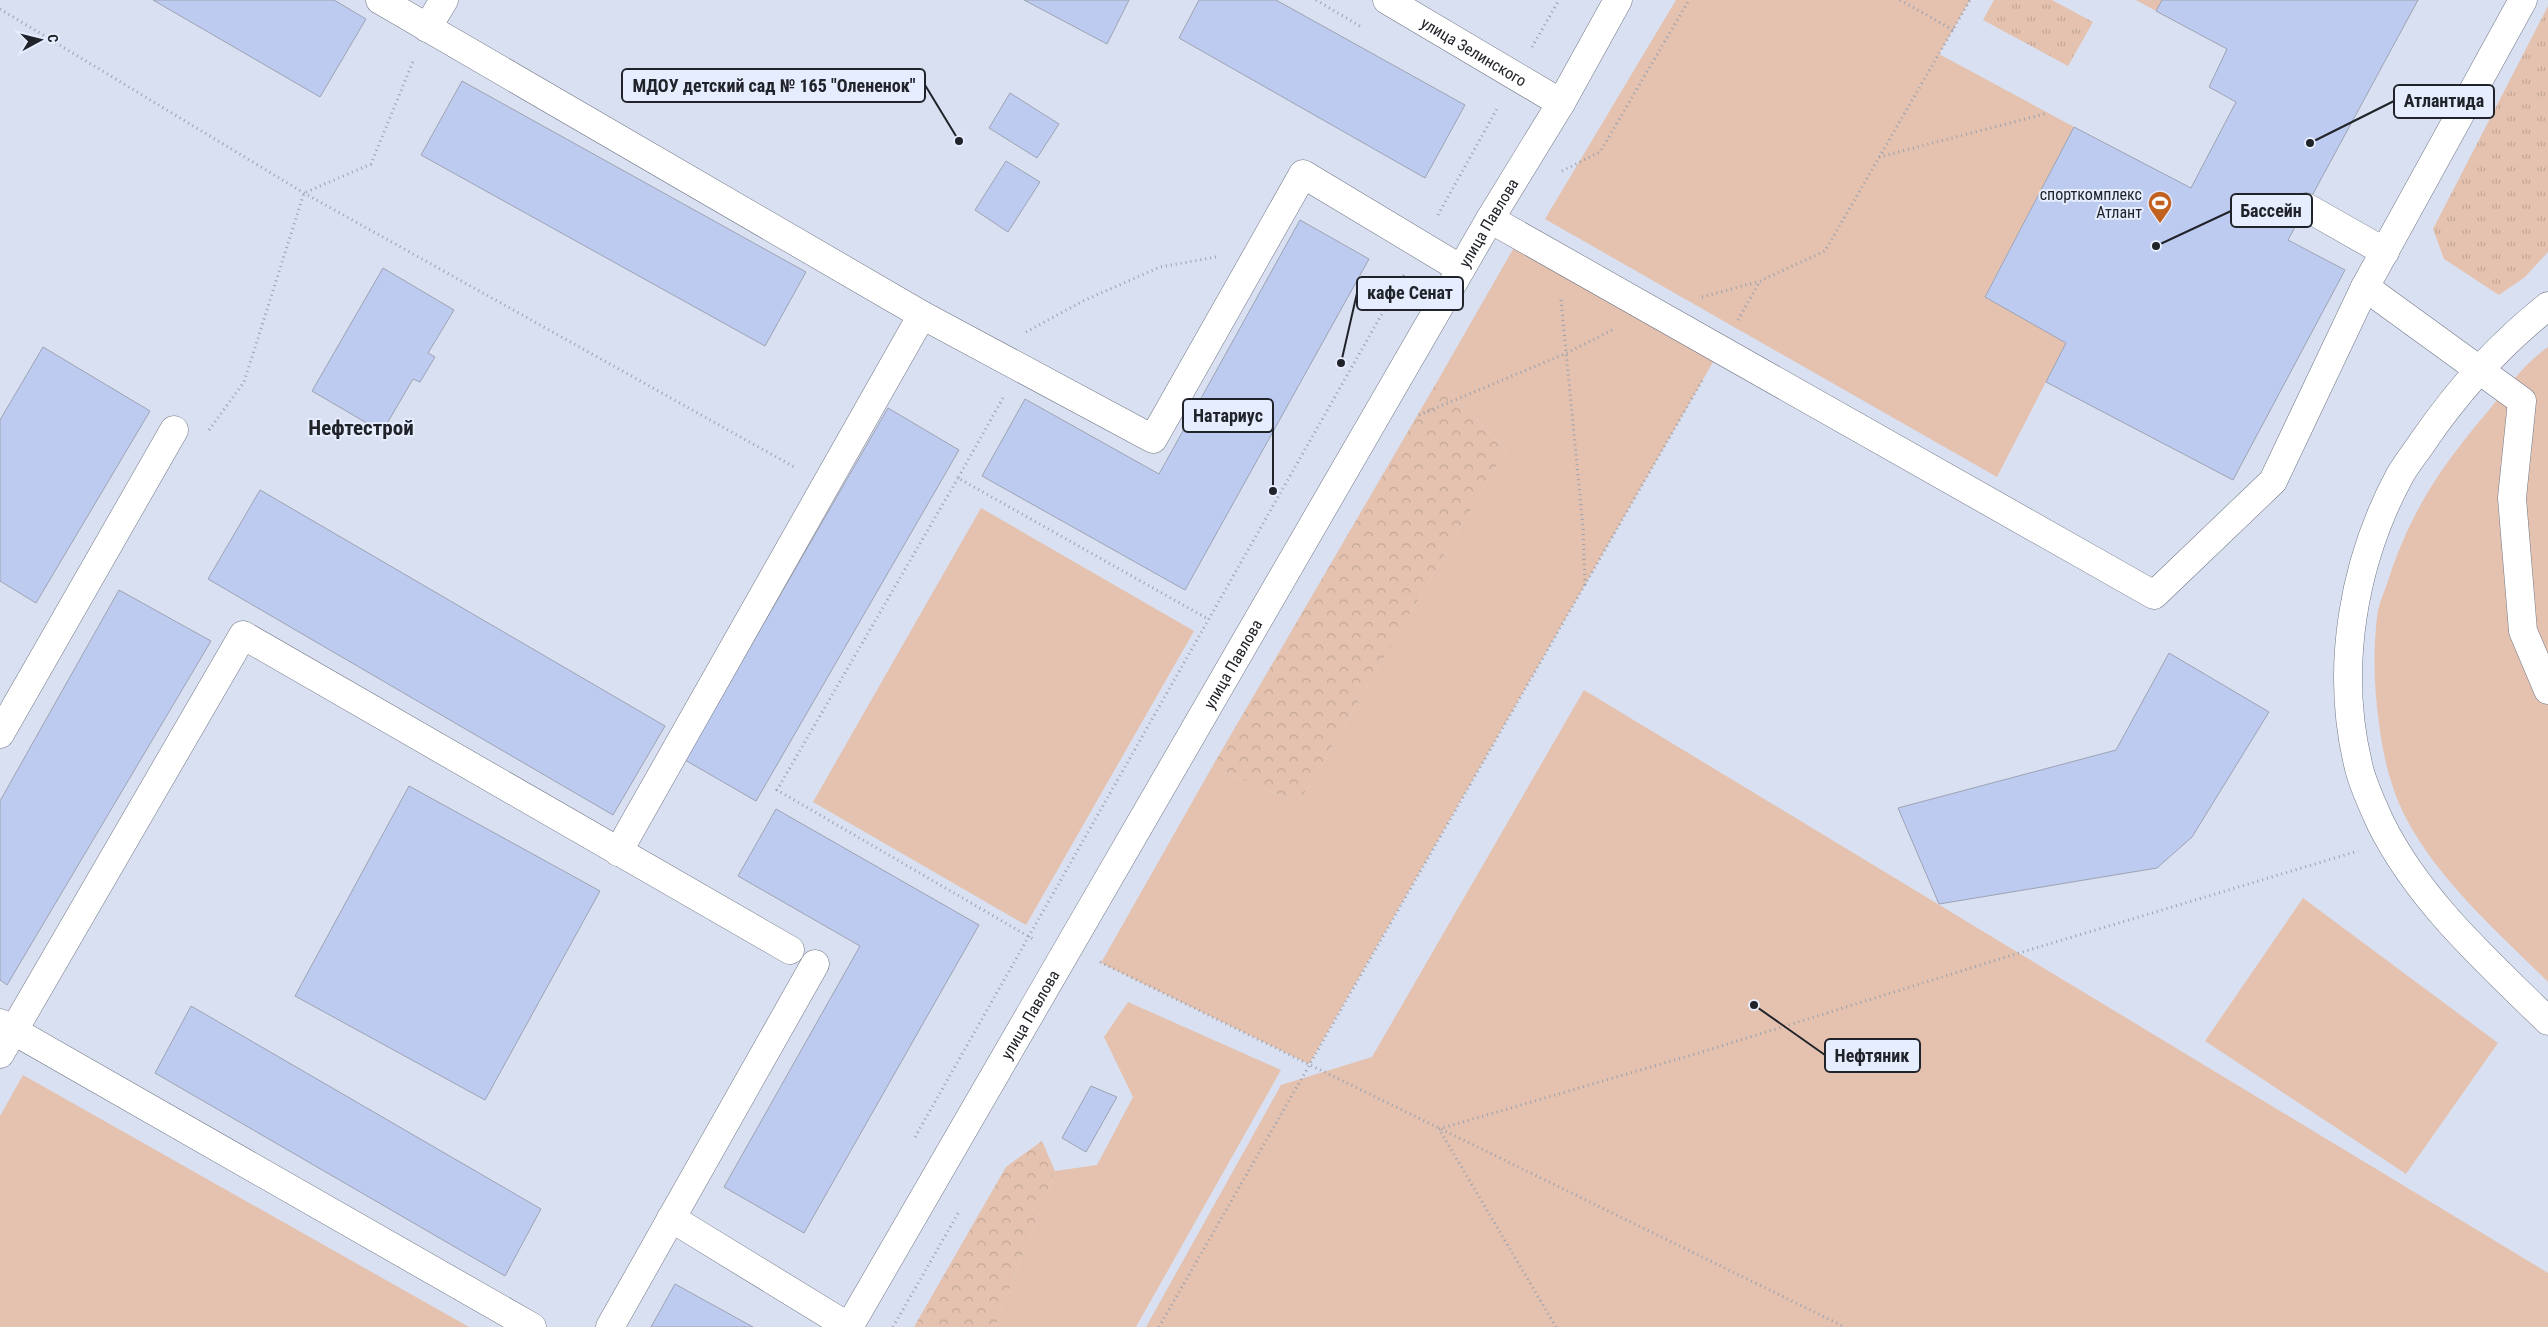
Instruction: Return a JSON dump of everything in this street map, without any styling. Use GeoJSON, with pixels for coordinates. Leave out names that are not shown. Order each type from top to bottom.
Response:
{"type":"FeatureCollection","features":[{"type":"Feature","properties":{"kind":"street"},"geometry":{"type":"LineString","coordinates":[[380,0],[922,315],[1152,439],[1303,174],[1461,269]]}},
{"type":"Feature","properties":{"kind":"street"},"geometry":{"type":"LineString","coordinates":[[427,28],[444,0]]}},
{"type":"Feature","properties":{"kind":"street","name":"улица Зелинского"},"geometry":{"type":"LineString","coordinates":[[1388,0],[1561,103]]}},
{"type":"Feature","properties":{"kind":"street","name":"улица Павлова"},"geometry":{"type":"LineString","coordinates":[[849,1327],[1490,219],[1561,103],[1618,0]]}},
{"type":"Feature","properties":{"kind":"street"},"geometry":{"type":"LineString","coordinates":[[1490,219],[2154,595],[2272,481],[2365,287],[2523,0]]}},
{"type":"Feature","properties":{"kind":"street"},"geometry":{"type":"LineString","coordinates":[[2306,207],[2385,252]]}},
{"type":"Feature","properties":{"kind":"street"},"geometry":{"type":"LineString","coordinates":[[2365,287],[2522,400],[2512,498],[2522,631],[2548,690]]}},
{"type":"Feature","properties":{"kind":"street"},"geometry":{"type":"LineString","coordinates":[[2548,306],[2500,347],[2451,401],[2401,475],[2377,524],[2361,576],[2349,639],[2348,698],[2358,766],[2382,824],[2411,874],[2462,938],[2548,1021]]}},
{"type":"Feature","properties":{"kind":"street"},"geometry":{"type":"LineString","coordinates":[[618,852],[922,315]]}},
{"type":"Feature","properties":{"kind":"street"},"geometry":{"type":"LineString","coordinates":[[0,734],[174,430]]}},
{"type":"Feature","properties":{"kind":"street"},"geometry":{"type":"LineString","coordinates":[[532,1327],[4,1036],[243,635],[790,950]]}},
{"type":"Feature","properties":{"kind":"street"},"geometry":{"type":"LineString","coordinates":[[610,1327],[816,964]]}},
{"type":"Feature","properties":{"kind":"street"},"geometry":{"type":"LineString","coordinates":[[671,1218],[849,1327]]}},
{"type":"Feature","properties":{"kind":"path"},"geometry":{"type":"LineString","coordinates":[[911,1145],[1559,0]]}},
{"type":"Feature","properties":{"kind":"path"},"geometry":{"type":"LineString","coordinates":[[1560,172],[1600,152],[1689,0]]}},
{"type":"Feature","properties":{"kind":"path"},"geometry":{"type":"LineString","coordinates":[[1900,0],[1952,30]]}},
{"type":"Feature","properties":{"kind":"path"},"geometry":{"type":"LineString","coordinates":[[1422,408],[1418,416],[1567,353],[1650,310],[1760,281],[1825,251],[1970,0]]}},
{"type":"Feature","properties":{"kind":"path"},"geometry":{"type":"LineString","coordinates":[[0,9],[304,193],[798,469]]}},
{"type":"Feature","properties":{"kind":"path"},"geometry":{"type":"LineString","coordinates":[[174,430],[208,433],[244,382],[304,193],[371,164],[427,28]]}},
{"type":"Feature","properties":{"kind":"path"},"geometry":{"type":"LineString","coordinates":[[1879,158],[2048,113]]}},
{"type":"Feature","properties":{"kind":"path"},"geometry":{"type":"LineString","coordinates":[[1024,333],[1083,301],[1160,267],[1217,256]]}},
{"type":"Feature","properties":{"kind":"path"},"geometry":{"type":"LineString","coordinates":[[1557,258],[1583,527],[1585,586]]}},
{"type":"Feature","properties":{"kind":"path"},"geometry":{"type":"LineString","coordinates":[[1159,1327],[1760,281]]}},
{"type":"Feature","properties":{"kind":"path"},"geometry":{"type":"LineString","coordinates":[[1005,394],[777,790],[1028,937],[1069,947],[1845,1327]]}},
{"type":"Feature","properties":{"kind":"path"},"geometry":{"type":"LineString","coordinates":[[958,478],[1208,619]]}},
{"type":"Feature","properties":{"kind":"path"},"geometry":{"type":"LineString","coordinates":[[1439,1129],[1702,1052],[2020,953],[2266,881],[2392,841]]}},
{"type":"Feature","properties":{"kind":"path"},"geometry":{"type":"LineString","coordinates":[[1097,970],[1106,955]]}},
{"type":"Feature","properties":{"kind":"path"},"geometry":{"type":"LineString","coordinates":[[1439,1129],[1556,1327]]}},
{"type":"Feature","properties":{"kind":"path"},"geometry":{"type":"LineString","coordinates":[[893,1327],[962,1207]]}},
{"type":"Feature","properties":{"kind":"green space"},"geometry":{"type":"Polygon","coordinates":[[[1676,0],[1970,0],[1939,54],[2074,127],[1985,296],[2066,343],[1997,477],[1545,219],[1676,0]]]}},
{"type":"Feature","properties":{"kind":"green space"},"geometry":{"type":"Polygon","coordinates":[[[1994,0],[2052,0],[2093,22],[2068,66],[1983,20],[1994,0]]]}},
{"type":"Feature","properties":{"kind":"green space"},"geometry":{"type":"Polygon","coordinates":[[[2136,0],[2162,0],[2156,11],[2136,0]]]}},
{"type":"Feature","properties":{"kind":"green space"},"geometry":{"type":"Polygon","coordinates":[[[2548,6],[2548,252],[2525,277],[2499,295],[2444,259],[2433,229],[2548,6]]]}},
{"type":"Feature","properties":{"kind":"green space"},"geometry":{"type":"Polygon","coordinates":[[[1520,237],[1720,350],[1309,1064],[1101,963],[1212,767],[1299,803],[1506,450],[1438,380],[1520,237]]]}},
{"type":"Feature","properties":{"kind":"green space"},"geometry":{"type":"Polygon","coordinates":[[[2548,347],[2548,982],[2453,886],[2421,843],[2401,809],[2388,773],[2383,748],[2376,697],[2375,657],[2377,617],[2380,604],[2396,557],[2427,494],[2453,455],[2506,388],[2530,362],[2548,347]]]}},
{"type":"Feature","properties":{"kind":"green space"},"geometry":{"type":"Polygon","coordinates":[[[1438,380],[1506,450],[1299,803],[1212,767],[1438,380]]]}},
{"type":"Feature","properties":{"kind":"green space"},"geometry":{"type":"Polygon","coordinates":[[[981,508],[1194,631],[1026,925],[813,802],[981,508]]]}},
{"type":"Feature","properties":{"kind":"green space"},"geometry":{"type":"Polygon","coordinates":[[[1584,690],[2548,1273],[2548,1327],[1146,1327],[1281,1085],[1372,1057],[1584,690]]]}},
{"type":"Feature","properties":{"kind":"green space"},"geometry":{"type":"Polygon","coordinates":[[[2303,898],[2498,1043],[2406,1174],[2205,1041],[2303,898]]]}},
{"type":"Feature","properties":{"kind":"green space"},"geometry":{"type":"Polygon","coordinates":[[[1128,1002],[1281,1070],[1136,1327],[995,1327],[1055,1171],[1097,1165],[1133,1097],[1104,1037],[1128,1002]]]}},
{"type":"Feature","properties":{"kind":"green space"},"geometry":{"type":"Polygon","coordinates":[[[23,1075],[469,1327],[0,1327],[0,1116],[23,1075]]]}},
{"type":"Feature","properties":{"kind":"green space"},"geometry":{"type":"Polygon","coordinates":[[[1042,1141],[1055,1171],[995,1327],[914,1327],[1006,1167],[1042,1141]]]}},
{"type":"Feature","properties":{"kind":"building"},"geometry":{"type":"Polygon","coordinates":[[[153,0],[334,0],[366,19],[320,97],[153,0]]]}},
{"type":"Feature","properties":{"kind":"building"},"geometry":{"type":"Polygon","coordinates":[[[1024,0],[1129,0],[1107,44],[1024,0]]]}},
{"type":"Feature","properties":{"kind":"building"},"geometry":{"type":"Polygon","coordinates":[[[1199,0],[1276,0],[1465,105],[1425,178],[1179,38],[1199,0]]]}},
{"type":"Feature","properties":{"kind":"building","name":"спорткомплекс Атлант"},"geometry":{"type":"Polygon","coordinates":[[[2162,0],[2418,0],[2288,240],[2345,270],[2233,480],[2046,382],[2066,343],[1985,297],[2074,127],[2191,188],[2236,102],[2209,87],[2227,49],[2156,11],[2162,0]]]}},
{"type":"Feature","properties":{"kind":"building"},"geometry":{"type":"Polygon","coordinates":[[[462,81],[806,272],[765,346],[421,155],[462,81]]]}},
{"type":"Feature","properties":{"kind":"building"},"geometry":{"type":"Polygon","coordinates":[[[1010,93],[1059,124],[1037,158],[989,128],[1010,93]]]}},
{"type":"Feature","properties":{"kind":"building"},"geometry":{"type":"Polygon","coordinates":[[[1006,161],[1040,182],[1008,232],[975,210],[1006,161]]]}},
{"type":"Feature","properties":{"kind":"building"},"geometry":{"type":"Polygon","coordinates":[[[1300,220],[1369,259],[1185,590],[982,476],[1025,399],[1159,474],[1300,220]]]}},
{"type":"Feature","properties":{"kind":"building"},"geometry":{"type":"Polygon","coordinates":[[[383,268],[454,310],[428,353],[435,357],[420,382],[413,379],[382,432],[312,391],[383,268]]]}},
{"type":"Feature","properties":{"kind":"building"},"geometry":{"type":"Polygon","coordinates":[[[43,347],[150,411],[36,603],[0,581],[0,420],[43,347]]]}},
{"type":"Feature","properties":{"kind":"building"},"geometry":{"type":"Polygon","coordinates":[[[888,408],[959,450],[756,801],[685,760],[888,408]]]}},
{"type":"Feature","properties":{"kind":"building"},"geometry":{"type":"Polygon","coordinates":[[[260,490],[665,726],[613,815],[208,579],[260,490]]]}},
{"type":"Feature","properties":{"kind":"building"},"geometry":{"type":"Polygon","coordinates":[[[119,590],[211,641],[7,985],[0,980],[0,801],[119,590]]]}},
{"type":"Feature","properties":{"kind":"building"},"geometry":{"type":"Polygon","coordinates":[[[2169,653],[2269,712],[2192,837],[2157,868],[1939,904],[1898,808],[2116,750],[2169,653]]]}},
{"type":"Feature","properties":{"kind":"building"},"geometry":{"type":"Polygon","coordinates":[[[409,786],[600,891],[485,1100],[295,996],[409,786]]]}},
{"type":"Feature","properties":{"kind":"building"},"geometry":{"type":"Polygon","coordinates":[[[776,809],[979,925],[804,1233],[724,1187],[860,946],[738,876],[776,809]]]}},
{"type":"Feature","properties":{"kind":"building"},"geometry":{"type":"Polygon","coordinates":[[[191,1006],[541,1209],[505,1276],[155,1073],[191,1006]]]}},
{"type":"Feature","properties":{"kind":"building"},"geometry":{"type":"Polygon","coordinates":[[[1091,1086],[1117,1097],[1086,1152],[1062,1138],[1091,1086]]]}},
{"type":"Feature","properties":{"kind":"building"},"geometry":{"type":"Polygon","coordinates":[[[675,1284],[753,1327],[651,1327],[675,1284]]]}},
{"type":"Feature","properties":{"kind":"place","name":"МДОУ детский сад № 165 \"Олененок\""},"geometry":{"type":"Point","coordinates":[959,141]}},
{"type":"Feature","properties":{"kind":"place","name":"Атлантида"},"geometry":{"type":"Point","coordinates":[2310,143]}},
{"type":"Feature","properties":{"kind":"place","name":"спорткомплекс Атлант"},"geometry":{"type":"Point","coordinates":[2160,224]}},
{"type":"Feature","properties":{"kind":"place","name":"Бассейн"},"geometry":{"type":"Point","coordinates":[2156,246]}},
{"type":"Feature","properties":{"kind":"place","name":"кафе Сенат"},"geometry":{"type":"Point","coordinates":[1341,363]}},
{"type":"Feature","properties":{"kind":"place","name":"Натариус"},"geometry":{"type":"Point","coordinates":[1273,491]}},
{"type":"Feature","properties":{"kind":"place","name":"Нефтяник"},"geometry":{"type":"Point","coordinates":[1754,1005]}},
{"type":"Feature","properties":{"kind":"district","name":"Нефтестрой"},"geometry":{"type":"Point","coordinates":[361,428]}}]}
